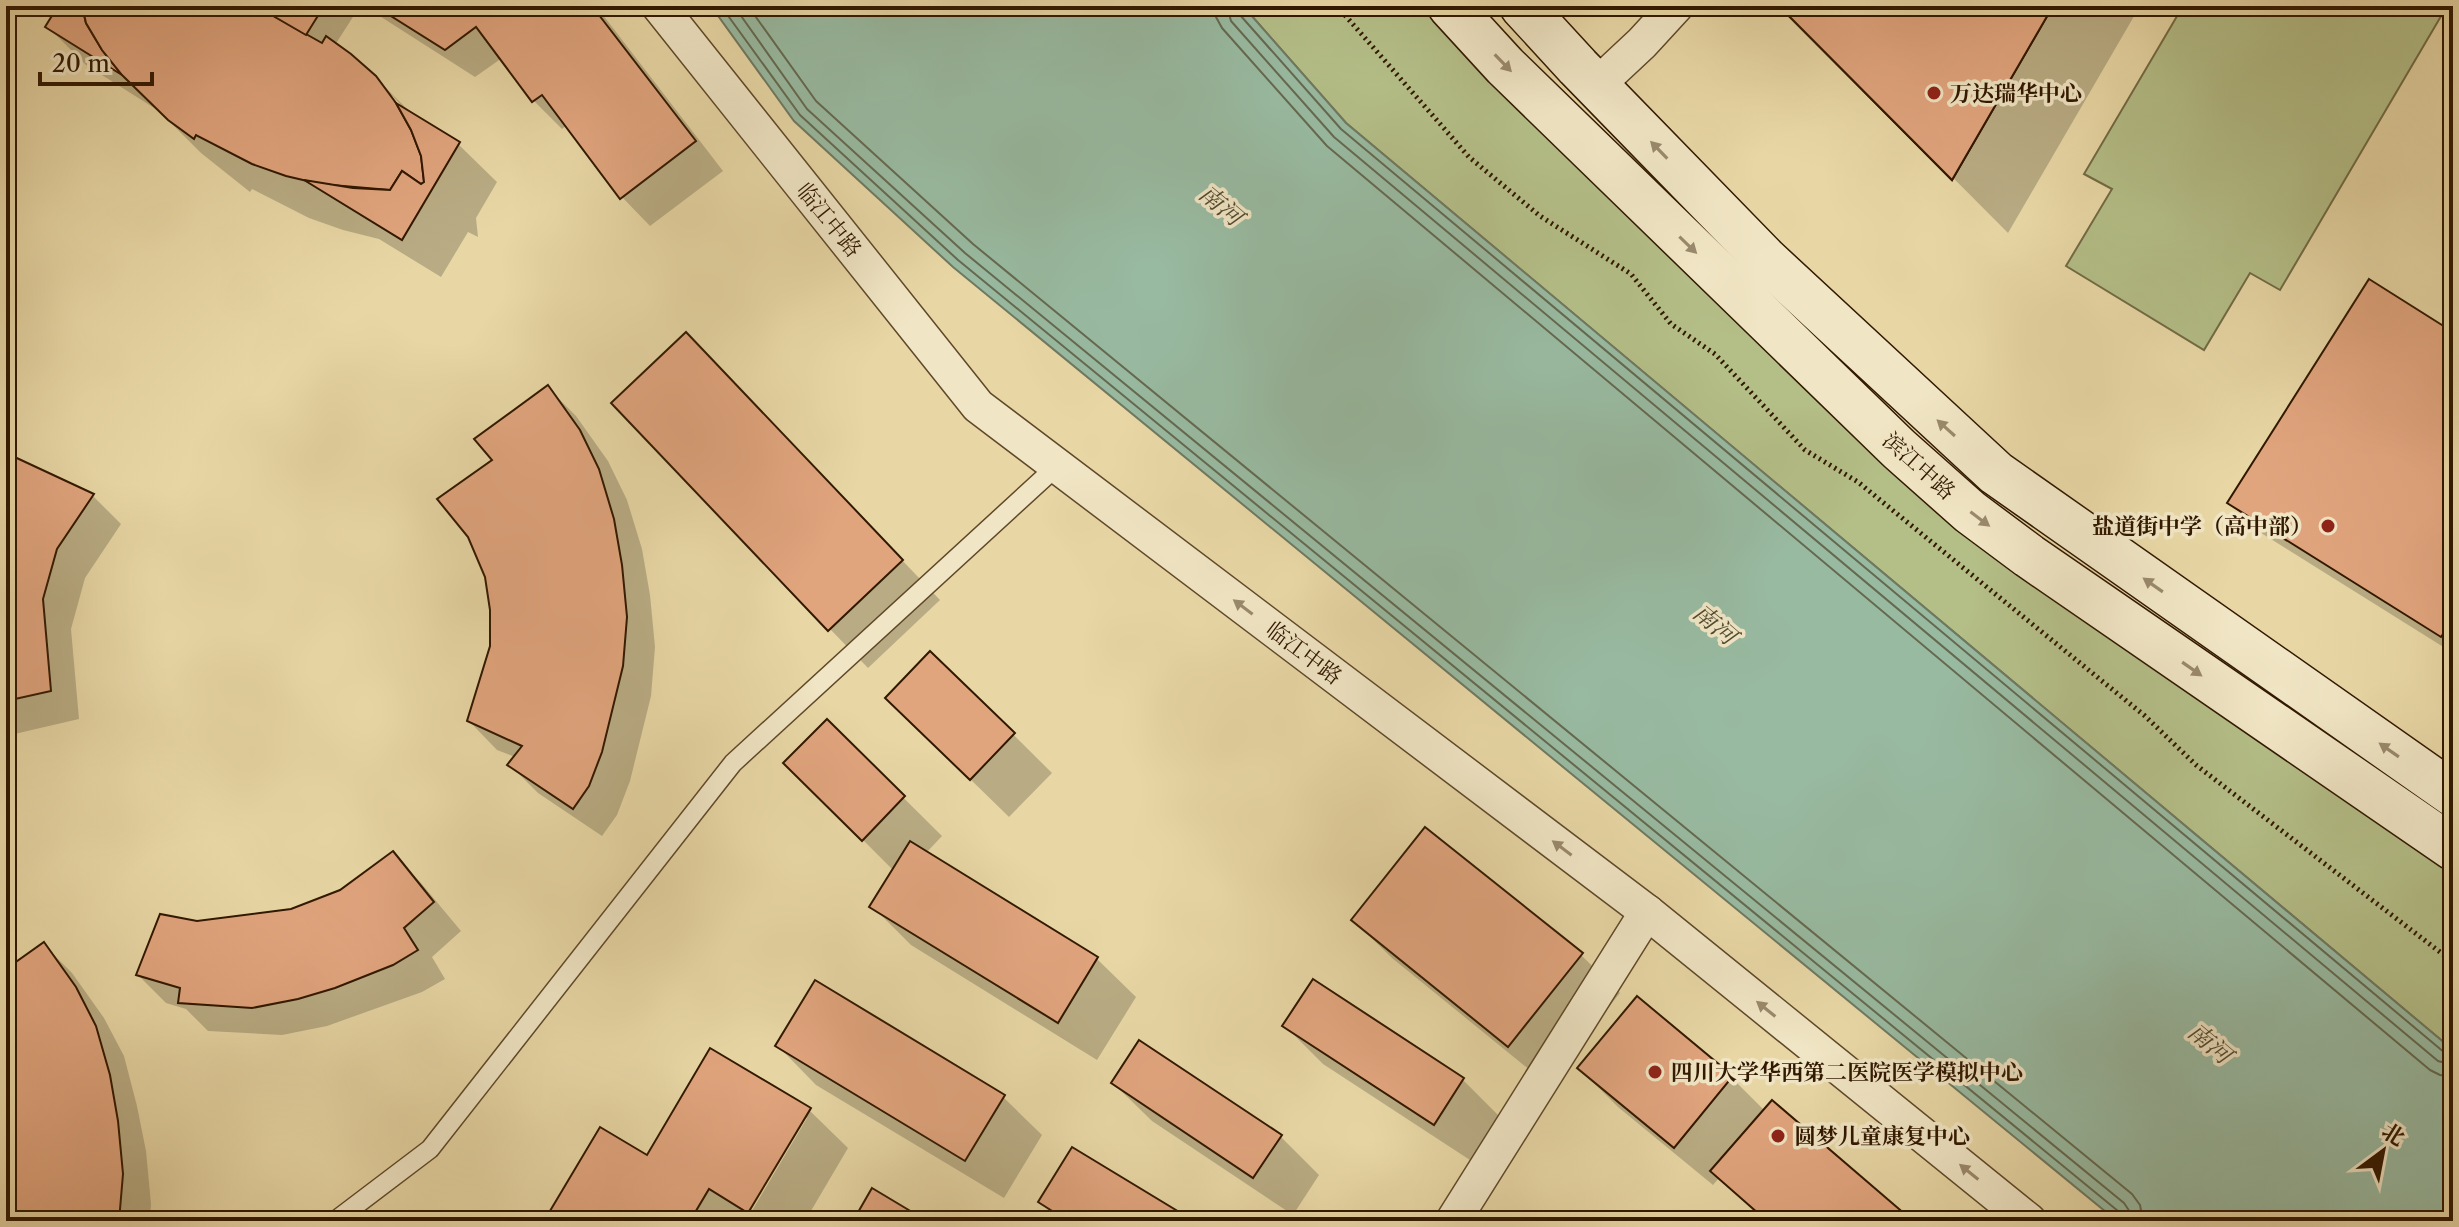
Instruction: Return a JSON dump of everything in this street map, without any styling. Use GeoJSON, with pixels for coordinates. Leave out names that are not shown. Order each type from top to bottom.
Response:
{"type":"FeatureCollection","features":[{"type":"Feature","properties":{"kind":"main road","name":"滨江中路"},"geometry":{"type":"LineString","coordinates":[[1450,6],[1505,66],[1722,279],[1899,449],[1970,512],[2029,556],[2453,848]]}},
{"type":"Feature","properties":{"kind":"main road","name":"滨江中路"},"geometry":{"type":"LineString","coordinates":[[1522,6],[1765,259],[1996,473],[2453,794]]}},
{"type":"Feature","properties":{"kind":"street","name":"临江中路"},"geometry":{"type":"LineString","coordinates":[[659,6],[978,406],[1647,912],[2029,1221]]}},
{"type":"Feature","properties":{"kind":"street"},"geometry":{"type":"LineString","coordinates":[[1596,86],[1676,6]]}},
{"type":"Feature","properties":{"kind":"street"},"geometry":{"type":"LineString","coordinates":[[1453,1221],[1647,912]]}},
{"type":"Feature","properties":{"kind":"lane"},"geometry":{"type":"LineString","coordinates":[[335,1221],[430,1149],[733,763],[1057,466]]}},
{"type":"Feature","properties":{"kind":"path"},"geometry":{"type":"LineString","coordinates":[[1337,6],[1469,157],[1540,216],[1631,274],[1671,324],[1715,354],[1805,450],[1858,482],[2145,716],[2196,765],[2453,962]]}},
{"type":"Feature","properties":{"kind":"shaded area"},"geometry":{"type":"Polygon","coordinates":[[[1243,6],[1432,6],[1990,550],[2453,875],[2453,1050],[1346,123],[1243,6]]]}},
{"type":"Feature","properties":{"kind":"shaded area"},"geometry":{"type":"Polygon","coordinates":[[[2183,6],[2447,6],[2280,290],[2250,273],[2204,350],[2066,266],[2112,189],[2084,174],[2183,6]]]}},
{"type":"Feature","properties":{"kind":"water","name":"南河"},"geometry":{"type":"Polygon","coordinates":[[[711,6],[1243,6],[1346,123],[2453,1050],[2453,1221],[2117,1221],[953,267],[794,121],[711,6]]]}},
{"type":"Feature","properties":{"kind":"building"},"geometry":{"type":"Polygon","coordinates":[[[58,6],[82,6],[86,23],[122,75],[45,27],[58,6]]]}},
{"type":"Feature","properties":{"kind":"building"},"geometry":{"type":"Polygon","coordinates":[[[82,6],[256,6],[322,43],[326,36],[376,76],[396,103],[421,156],[424,182],[421,184],[402,171],[390,190],[320,184],[252,164],[196,135],[194,139],[168,120],[122,75],[86,23],[82,6]]]}},
{"type":"Feature","properties":{"kind":"building"},"geometry":{"type":"Polygon","coordinates":[[[256,6],[324,6],[306,35],[256,6]]]}},
{"type":"Feature","properties":{"kind":"building"},"geometry":{"type":"Polygon","coordinates":[[[375,6],[592,6],[696,141],[620,199],[542,95],[532,102],[476,27],[445,50],[375,6]]]}},
{"type":"Feature","properties":{"kind":"building","name":"万达瑞华中心"},"geometry":{"type":"Polygon","coordinates":[[[1779,6],[2053,6],[1952,180],[1779,6]]]}},
{"type":"Feature","properties":{"kind":"building","name":"万达瑞华中心"},"geometry":{"type":"Polygon","coordinates":[[[1779,6],[2053,6],[1952,180],[1779,6]]]}},
{"type":"Feature","properties":{"kind":"building"},"geometry":{"type":"Polygon","coordinates":[[[396,103],[460,142],[402,240],[304,180],[390,190],[402,171],[421,184],[424,182],[421,156],[396,103]]]}},
{"type":"Feature","properties":{"kind":"building"},"geometry":{"type":"Polygon","coordinates":[[[2369,279],[2453,332],[2453,619],[2441,637],[2227,503],[2369,279]]]}},
{"type":"Feature","properties":{"kind":"building"},"geometry":{"type":"Polygon","coordinates":[[[686,332],[903,560],[828,631],[611,403],[686,332]]]}},
{"type":"Feature","properties":{"kind":"building"},"geometry":{"type":"Polygon","coordinates":[[[548,385],[580,430],[599,469],[614,519],[627,617],[623,666],[602,752],[589,786],[573,809],[507,765],[522,746],[467,721],[490,646],[490,610],[485,577],[468,537],[437,499],[492,460],[474,439],[548,385]]]}},
{"type":"Feature","properties":{"kind":"building"},"geometry":{"type":"Polygon","coordinates":[[[6,453],[94,494],[57,549],[43,599],[51,691],[6,701],[6,453]]]}},
{"type":"Feature","properties":{"kind":"building"},"geometry":{"type":"Polygon","coordinates":[[[930,651],[1015,733],[970,780],[885,698],[930,651]]]}},
{"type":"Feature","properties":{"kind":"building"},"geometry":{"type":"Polygon","coordinates":[[[827,719],[905,796],[862,841],[783,763],[827,719]]]}},
{"type":"Feature","properties":{"kind":"building"},"geometry":{"type":"Polygon","coordinates":[[[1425,827],[1583,953],[1508,1047],[1351,920],[1425,827]]]}},
{"type":"Feature","properties":{"kind":"building"},"geometry":{"type":"Polygon","coordinates":[[[910,841],[1098,957],[1058,1023],[869,907],[910,841]]]}},
{"type":"Feature","properties":{"kind":"building"},"geometry":{"type":"Polygon","coordinates":[[[393,851],[434,902],[404,928],[418,950],[393,965],[335,988],[252,1008],[178,1003],[180,988],[136,975],[160,914],[197,921],[291,909],[340,890],[393,851]]]}},
{"type":"Feature","properties":{"kind":"building"},"geometry":{"type":"Polygon","coordinates":[[[44,942],[76,987],[96,1026],[110,1075],[123,1174],[119,1221],[6,1221],[6,969],[44,942]]]}},
{"type":"Feature","properties":{"kind":"building"},"geometry":{"type":"Polygon","coordinates":[[[1313,979],[1464,1078],[1434,1125],[1282,1026],[1313,979]]]}},
{"type":"Feature","properties":{"kind":"building"},"geometry":{"type":"Polygon","coordinates":[[[815,980],[1005,1095],[965,1161],[775,1046],[815,980]]]}},
{"type":"Feature","properties":{"kind":"building","name":"四川大学华西第二医院医学模拟中心"},"geometry":{"type":"Polygon","coordinates":[[[1637,996],[1733,1076],[1674,1148],[1577,1068],[1637,996]]]}},
{"type":"Feature","properties":{"kind":"building"},"geometry":{"type":"Polygon","coordinates":[[[1139,1040],[1282,1135],[1253,1178],[1111,1083],[1139,1040]]]}},
{"type":"Feature","properties":{"kind":"building"},"geometry":{"type":"Polygon","coordinates":[[[710,1048],[811,1108],[748,1213],[709,1189],[690,1221],[544,1221],[600,1127],[647,1155],[710,1048]]]}},
{"type":"Feature","properties":{"kind":"building","name":"圆梦儿童康复中心"},"geometry":{"type":"Polygon","coordinates":[[[1772,1100],[1913,1221],[1767,1221],[1710,1171],[1772,1100]]]}},
{"type":"Feature","properties":{"kind":"building"},"geometry":{"type":"Polygon","coordinates":[[[1072,1147],[1194,1221],[1068,1221],[1038,1202],[1072,1147]]]}},
{"type":"Feature","properties":{"kind":"building"},"geometry":{"type":"Polygon","coordinates":[[[872,1188],[927,1221],[853,1221],[872,1188]]]}},
{"type":"Feature","properties":{"kind":"place","name":"万达瑞华中心"},"geometry":{"type":"Point","coordinates":[1934,93]}},
{"type":"Feature","properties":{"kind":"place","name":"盐道街中学（高中部）"},"geometry":{"type":"Point","coordinates":[2328,526]}},
{"type":"Feature","properties":{"kind":"place","name":"四川大学华西第二医院医学模拟中心"},"geometry":{"type":"Point","coordinates":[1655,1072]}},
{"type":"Feature","properties":{"kind":"place","name":"圆梦儿童康复中心"},"geometry":{"type":"Point","coordinates":[1778,1136]}}]}
